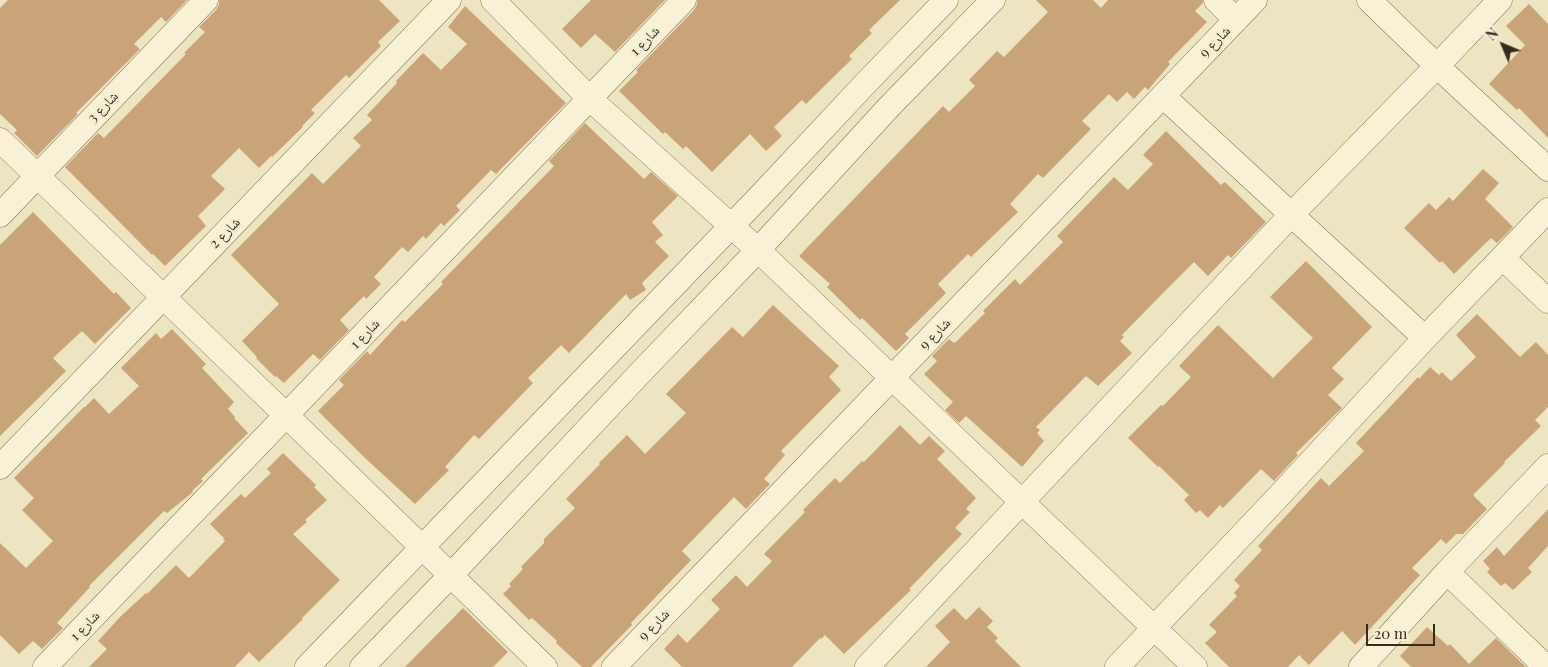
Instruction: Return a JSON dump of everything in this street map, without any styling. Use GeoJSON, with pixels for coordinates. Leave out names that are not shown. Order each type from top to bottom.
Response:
{"type":"FeatureCollection","features":[{"type":"Feature","properties":{"kind":"street","name":"شارع 3"},"geometry":{"type":"LineString","coordinates":[[0,215],[206,0]]}},
{"type":"Feature","properties":{"kind":"street","name":"شارع 2"},"geometry":{"type":"LineString","coordinates":[[0,467],[449,0]]}},
{"type":"Feature","properties":{"kind":"street"},"geometry":{"type":"LineString","coordinates":[[493,0],[590,99],[758,250],[1195,667]]}},
{"type":"Feature","properties":{"kind":"street","name":"شارع 1"},"geometry":{"type":"LineString","coordinates":[[45,667],[684,0]]}},
{"type":"Feature","properties":{"kind":"street"},"geometry":{"type":"LineString","coordinates":[[307,667],[946,0]]}},
{"type":"Feature","properties":{"kind":"street"},"geometry":{"type":"LineString","coordinates":[[362,667],[758,250],[888,108],[993,0]]}},
{"type":"Feature","properties":{"kind":"street"},"geometry":{"type":"LineString","coordinates":[[1216,0],[1236,20]]}},
{"type":"Feature","properties":{"kind":"street","name":"شارع 9"},"geometry":{"type":"LineString","coordinates":[[614,667],[1255,0]]}},
{"type":"Feature","properties":{"kind":"street"},"geometry":{"type":"LineString","coordinates":[[1369,0],[1548,169]]}},
{"type":"Feature","properties":{"kind":"street"},"geometry":{"type":"LineString","coordinates":[[867,667],[1292,214],[1500,0]]}},
{"type":"Feature","properties":{"kind":"street"},"geometry":{"type":"LineString","coordinates":[[1163,96],[1426,338]]}},
{"type":"Feature","properties":{"kind":"street"},"geometry":{"type":"LineString","coordinates":[[0,140],[545,667]]}},
{"type":"Feature","properties":{"kind":"street"},"geometry":{"type":"LineString","coordinates":[[1117,667],[1548,210]]}},
{"type":"Feature","properties":{"kind":"street"},"geometry":{"type":"LineString","coordinates":[[1503,258],[1548,301]]}},
{"type":"Feature","properties":{"kind":"street"},"geometry":{"type":"LineString","coordinates":[[1361,667],[1447,572],[1548,466]]}},
{"type":"Feature","properties":{"kind":"street"},"geometry":{"type":"LineString","coordinates":[[1447,572],[1546,667]]}},
{"type":"Feature","properties":{"kind":"building"},"geometry":{"type":"Polygon","coordinates":[[[8,0],[187,0],[166,22],[161,17],[134,44],[140,49],[76,113],[78,114],[37,156],[14,133],[17,130],[0,114],[0,8],[8,0]]]}},
{"type":"Feature","properties":{"kind":"building"},"geometry":{"type":"Polygon","coordinates":[[[219,0],[379,0],[400,21],[378,42],[381,46],[349,78],[346,75],[311,110],[315,113],[303,127],[259,168],[239,148],[211,176],[225,189],[198,216],[206,226],[165,266],[65,167],[98,133],[104,138],[186,54],[184,53],[205,32],[199,27],[216,10],[219,0]]]}},
{"type":"Feature","properties":{"kind":"building"},"geometry":{"type":"Polygon","coordinates":[[[591,0],[665,0],[615,52],[595,34],[581,48],[562,29],[591,0]]]}},
{"type":"Feature","properties":{"kind":"building"},"geometry":{"type":"Polygon","coordinates":[[[697,0],[900,0],[869,30],[872,33],[849,56],[852,59],[806,104],[802,100],[774,127],[782,136],[766,151],[750,134],[712,172],[686,146],[683,149],[665,132],[663,134],[619,91],[638,72],[636,70],[694,10],[697,0]]]}},
{"type":"Feature","properties":{"kind":"building"},"geometry":{"type":"Polygon","coordinates":[[[1036,0],[1093,0],[1101,8],[1108,0],[1203,0],[1203,3],[1195,11],[1207,22],[1168,62],[1170,64],[1148,90],[1145,87],[1134,99],[1127,92],[1117,102],[1109,94],[1082,121],[1091,129],[1043,178],[1038,174],[1010,204],[1018,212],[971,257],[968,254],[938,284],[946,293],[905,334],[909,338],[896,351],[862,318],[860,320],[827,287],[830,284],[799,256],[943,106],[949,112],[975,86],[969,80],[997,51],[1004,57],[1048,12],[1036,0]]]}},
{"type":"Feature","properties":{"kind":"building"},"geometry":{"type":"Polygon","coordinates":[[[1529,4],[1548,24],[1548,138],[1519,108],[1517,110],[1489,84],[1525,45],[1506,26],[1529,4]]]}},
{"type":"Feature","properties":{"kind":"building"},"geometry":{"type":"Polygon","coordinates":[[[465,6],[566,103],[496,174],[491,170],[456,206],[460,210],[444,226],[441,223],[426,239],[423,236],[408,252],[402,247],[374,277],[381,284],[366,299],[364,296],[340,320],[349,330],[320,360],[313,354],[284,383],[275,377],[256,358],[242,341],[279,304],[231,255],[312,173],[323,184],[361,146],[353,138],[372,120],[367,115],[423,53],[441,70],[467,44],[448,27],[465,6]]]}},
{"type":"Feature","properties":{"kind":"building"},"geometry":{"type":"Polygon","coordinates":[[[585,123],[644,179],[651,172],[678,196],[652,222],[663,235],[655,242],[669,256],[642,283],[646,290],[630,300],[626,294],[569,353],[561,345],[528,378],[533,383],[479,439],[474,435],[445,467],[449,470],[415,504],[318,411],[344,385],[339,380],[367,351],[370,355],[402,320],[405,322],[443,284],[441,282],[554,166],[549,161],[585,123]]]}},
{"type":"Feature","properties":{"kind":"building"},"geometry":{"type":"Polygon","coordinates":[[[1166,131],[1221,185],[1225,182],[1266,222],[1231,258],[1228,255],[1208,276],[1194,262],[1163,293],[1122,335],[1124,337],[1120,341],[1132,353],[1098,386],[1086,376],[1036,427],[1040,430],[1037,433],[1044,441],[1022,467],[966,416],[959,423],[945,410],[953,402],[924,374],[937,361],[932,356],[949,339],[954,343],[957,341],[985,313],[983,311],[1015,279],[1020,285],[1063,242],[1057,236],[1114,177],[1128,190],[1153,164],[1143,155],[1166,131]]]}},
{"type":"Feature","properties":{"kind":"building"},"geometry":{"type":"Polygon","coordinates":[[[1483,169],[1499,183],[1485,199],[1513,227],[1497,243],[1491,238],[1454,274],[1404,228],[1429,203],[1436,210],[1449,197],[1453,201],[1483,169]]]}},
{"type":"Feature","properties":{"kind":"building"},"geometry":{"type":"Polygon","coordinates":[[[33,212],[114,294],[116,292],[131,308],[95,344],[82,331],[53,358],[66,371],[0,436],[0,245],[33,212]]]}},
{"type":"Feature","properties":{"kind":"building"},"geometry":{"type":"Polygon","coordinates":[[[1306,261],[1372,327],[1332,368],[1344,379],[1328,395],[1342,408],[1296,453],[1298,455],[1274,481],[1261,469],[1223,508],[1220,505],[1208,518],[1200,510],[1196,513],[1184,500],[1189,495],[1128,438],[1191,377],[1179,366],[1218,325],[1273,378],[1313,338],[1270,297],[1306,261]]]}},
{"type":"Feature","properties":{"kind":"building"},"geometry":{"type":"Polygon","coordinates":[[[773,305],[839,366],[829,377],[841,390],[781,451],[785,455],[764,479],[770,484],[746,509],[734,497],[682,551],[691,560],[591,667],[582,667],[556,643],[557,641],[532,618],[529,620],[503,594],[511,586],[509,584],[523,569],[521,567],[544,543],[544,539],[575,508],[566,499],[599,463],[627,435],[645,454],[686,413],[666,394],[732,327],[743,337],[773,305]]]}},
{"type":"Feature","properties":{"kind":"building"},"geometry":{"type":"Polygon","coordinates":[[[1477,314],[1520,357],[1536,342],[1548,355],[1548,407],[1535,420],[1541,426],[1473,495],[1487,509],[1463,534],[1456,534],[1446,544],[1441,539],[1412,568],[1420,575],[1355,645],[1342,631],[1309,665],[1299,655],[1288,667],[1229,667],[1205,643],[1217,632],[1209,625],[1237,596],[1234,593],[1240,586],[1234,580],[1262,550],[1258,546],[1321,478],[1329,486],[1364,451],[1356,443],[1418,377],[1419,379],[1430,367],[1439,375],[1442,372],[1451,381],[1476,357],[1456,335],[1477,314]]]}},
{"type":"Feature","properties":{"kind":"building"},"geometry":{"type":"Polygon","coordinates":[[[172,329],[206,364],[202,368],[234,402],[228,409],[248,433],[201,479],[203,481],[193,492],[167,513],[164,511],[89,586],[57,623],[63,628],[42,649],[33,641],[19,654],[0,635],[0,543],[26,568],[53,541],[22,510],[34,498],[14,478],[94,398],[109,414],[139,386],[121,368],[156,333],[161,339],[172,329]]]}},
{"type":"Feature","properties":{"kind":"building"},"geometry":{"type":"Polygon","coordinates":[[[900,425],[920,445],[929,436],[945,451],[937,459],[976,498],[966,509],[970,512],[955,528],[962,534],[909,589],[911,590],[844,654],[825,635],[792,667],[682,667],[664,649],[678,634],[687,643],[720,609],[711,600],[736,575],[747,587],[772,561],[764,554],[805,512],[803,510],[835,478],[840,483],[862,461],[864,462],[900,425]]]}},
{"type":"Feature","properties":{"kind":"building"},"geometry":{"type":"Polygon","coordinates":[[[283,453],[316,485],[314,487],[327,500],[293,534],[340,580],[259,662],[249,652],[235,667],[89,667],[107,649],[98,641],[121,616],[147,594],[176,565],[189,578],[225,541],[210,524],[241,494],[245,498],[271,473],[267,469],[283,453]]]}},
{"type":"Feature","properties":{"kind":"building"},"geometry":{"type":"Polygon","coordinates":[[[1548,509],[1548,546],[1528,568],[1532,572],[1513,590],[1505,583],[1501,586],[1487,572],[1490,569],[1483,561],[1497,547],[1504,556],[1548,509]]]}},
{"type":"Feature","properties":{"kind":"building"},"geometry":{"type":"Polygon","coordinates":[[[979,607],[993,621],[987,627],[998,638],[995,641],[1021,667],[926,667],[950,642],[935,626],[954,608],[966,620],[979,607]]]}},
{"type":"Feature","properties":{"kind":"building"},"geometry":{"type":"Polygon","coordinates":[[[463,608],[508,652],[493,667],[405,667],[463,608]]]}},
{"type":"Feature","properties":{"kind":"building"},"geometry":{"type":"Polygon","coordinates":[[[1427,627],[1448,646],[1450,644],[1469,664],[1496,638],[1526,667],[1411,667],[1400,656],[1427,627]]]}}]}
